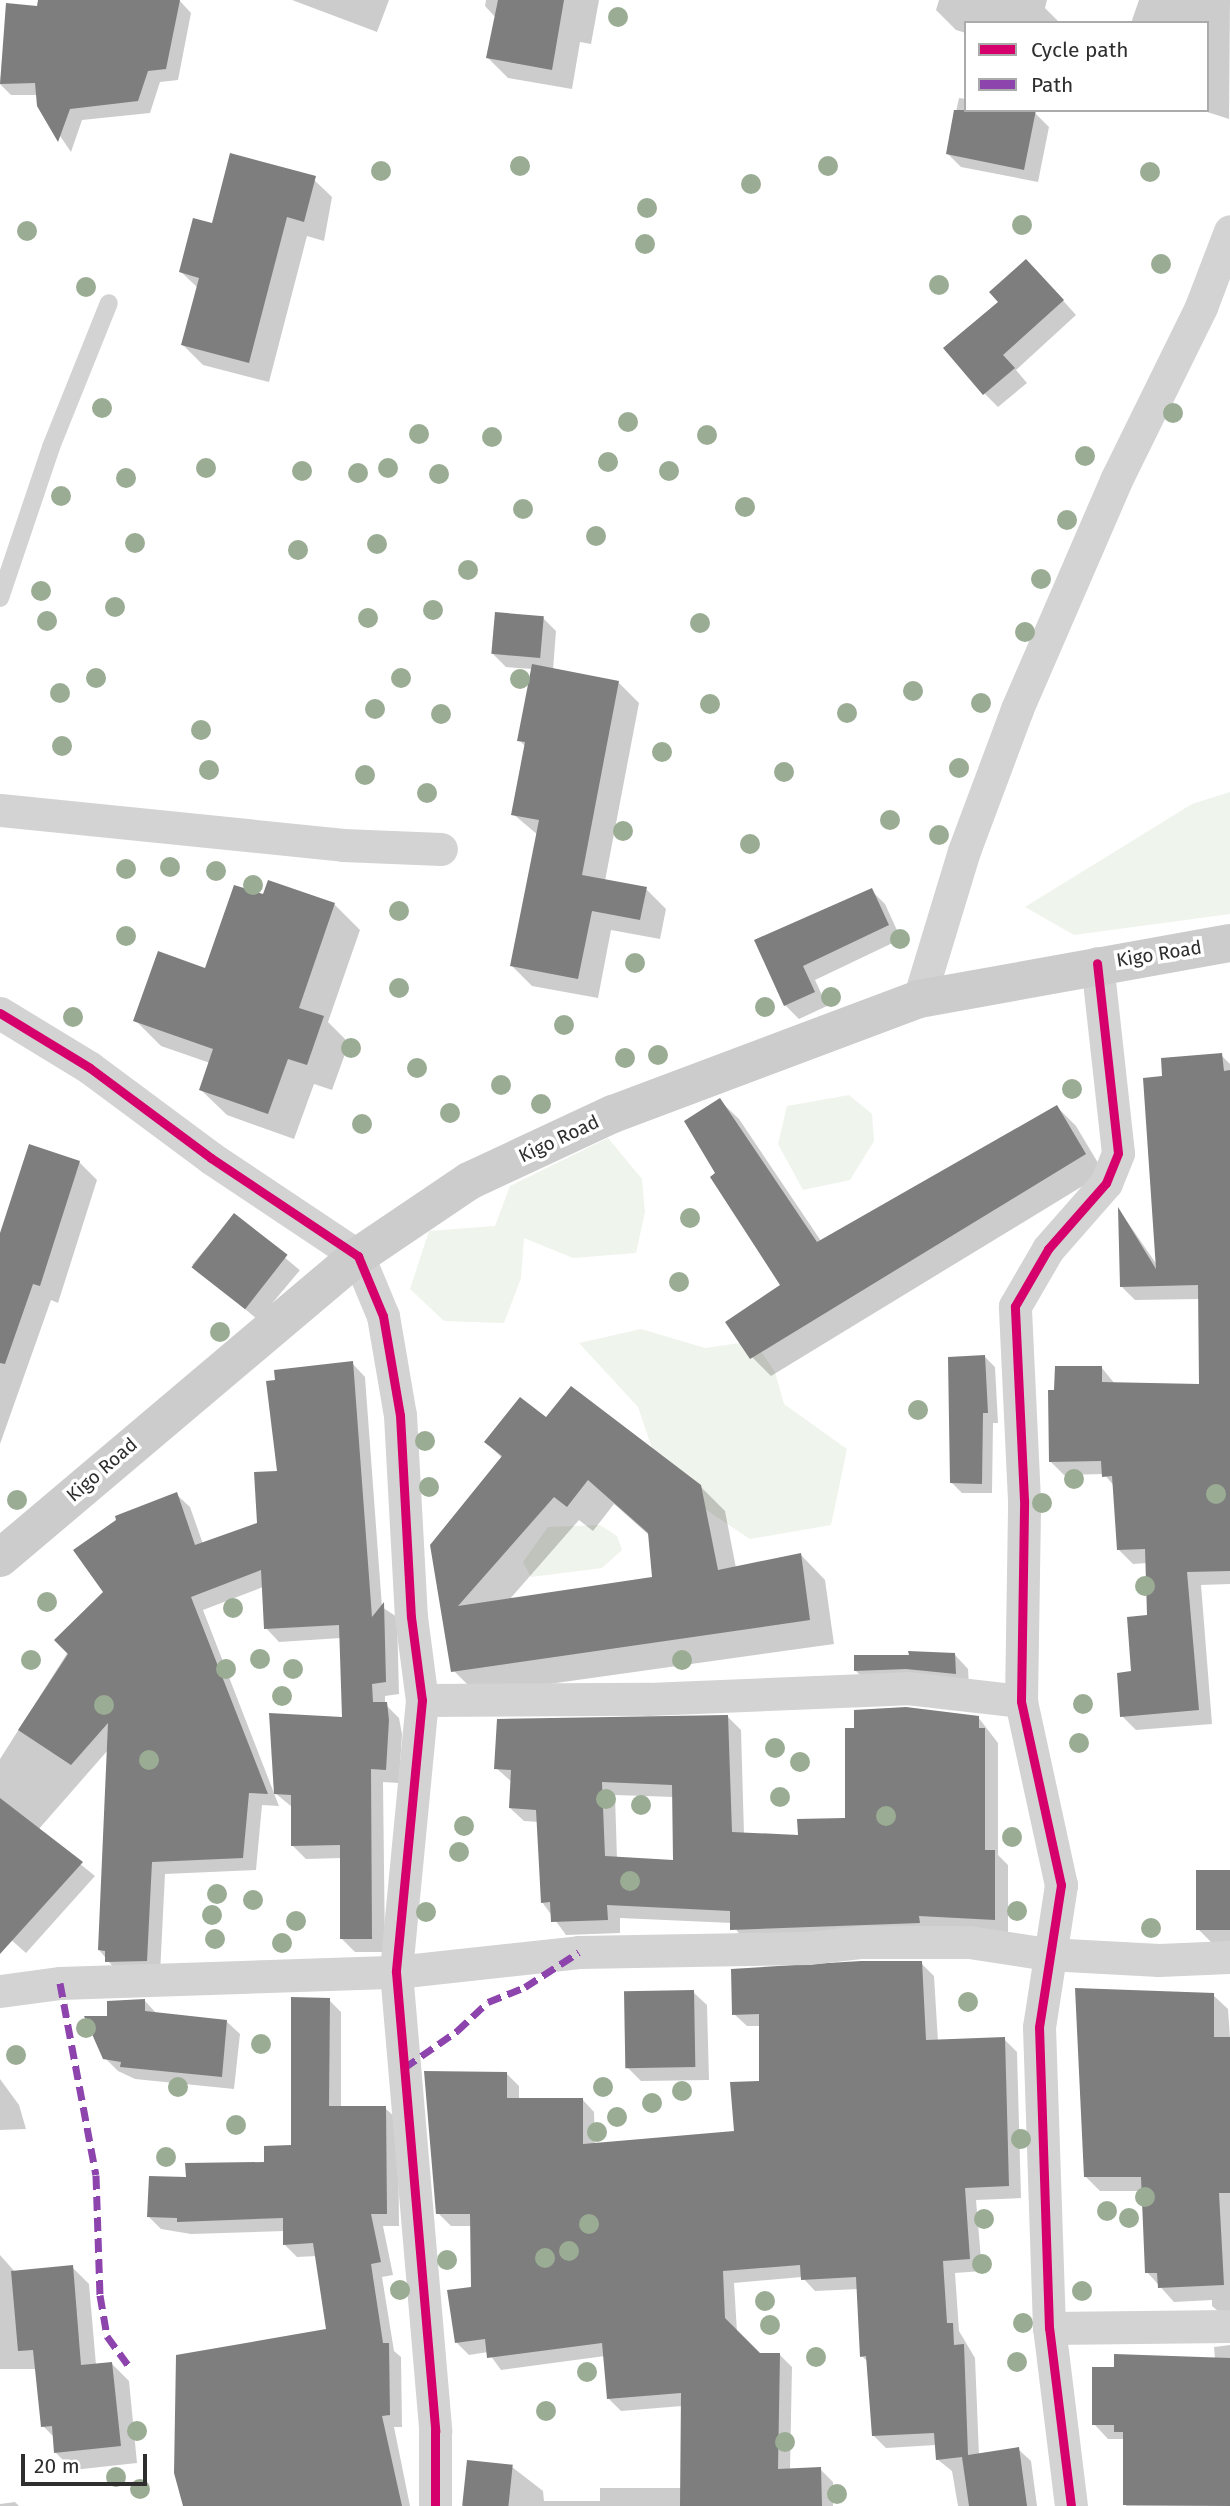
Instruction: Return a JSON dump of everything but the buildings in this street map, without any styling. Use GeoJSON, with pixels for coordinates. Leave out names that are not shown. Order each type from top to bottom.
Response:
{"type":"FeatureCollection","features":[{"type":"Feature","properties":{"kind":"street"},"geometry":{"type":"LineString","coordinates":[[919,999],[964,851],[1017,709],[1116,480],[1200,307],[1230,232]]}},
{"type":"Feature","properties":{"kind":"street"},"geometry":{"type":"LineString","coordinates":[[0,810],[343,845],[441,849]]}},
{"type":"Feature","properties":{"kind":"street","name":"Kigo Road"},"geometry":{"type":"LineString","coordinates":[[0,1558],[358,1256],[469,1181],[613,1114],[919,999],[1097,963],[1230,943]]}},
{"type":"Feature","properties":{"kind":"street"},"geometry":{"type":"LineString","coordinates":[[1071,2506],[1049,2328],[1039,2027],[1047,1954],[1061,1885],[1021,1701],[1024,1500],[1014,1306],[1048,1249],[1106,1183],[1118,1153],[1097,963]]}},
{"type":"Feature","properties":{"kind":"street"},"geometry":{"type":"LineString","coordinates":[[0,1013],[90,1068],[211,1158],[358,1256],[383,1316],[400,1415],[411,1617],[422,1700],[396,1972],[435,2431],[435,2506]]}},
{"type":"Feature","properties":{"kind":"street"},"geometry":{"type":"LineString","coordinates":[[422,1700],[648,1699],[907,1688],[1021,1701]]}},
{"type":"Feature","properties":{"kind":"street"},"geometry":{"type":"LineString","coordinates":[[0,1990],[60,1983],[396,1972],[579,1952],[808,1948],[860,1942],[968,1942],[1047,1954],[1159,1960],[1230,1957]]}},
{"type":"Feature","properties":{"kind":"street"},"geometry":{"type":"LineString","coordinates":[[1049,2328],[1230,2326]]}},
{"type":"Feature","properties":{"kind":"lane"},"geometry":{"type":"LineString","coordinates":[[0,598],[51,447],[109,303]]}},
{"type":"Feature","properties":{"kind":"shaded area"},"geometry":{"type":"Polygon","coordinates":[[[1230,792],[1230,914],[1074,935],[1025,907],[1192,804],[1230,792]]]}},
{"type":"Feature","properties":{"kind":"shaded area"},"geometry":{"type":"Polygon","coordinates":[[[849,1095],[872,1114],[874,1141],[850,1180],[803,1190],[778,1144],[787,1106],[849,1095]]]}},
{"type":"Feature","properties":{"kind":"shaded area"},"geometry":{"type":"Polygon","coordinates":[[[608,1138],[642,1179],[645,1212],[636,1253],[573,1258],[524,1238],[521,1278],[504,1323],[444,1321],[410,1289],[429,1231],[495,1226],[510,1186],[608,1138]]]}},
{"type":"Feature","properties":{"kind":"shaded area"},"geometry":{"type":"Polygon","coordinates":[[[641,1329],[705,1348],[754,1341],[775,1372],[784,1404],[847,1449],[831,1525],[750,1539],[663,1481],[638,1407],[579,1343],[641,1329]]]}},
{"type":"Feature","properties":{"kind":"shaded area"},"geometry":{"type":"Polygon","coordinates":[[[600,1525],[617,1536],[622,1550],[602,1568],[531,1577],[523,1562],[548,1527],[600,1525]]]}},
{"type":"Feature","properties":{"kind":"marked path"},"geometry":{"type":"LineString","coordinates":[[404,2068],[457,2031],[488,2002],[525,1987],[579,1952]]}},
{"type":"Feature","properties":{"kind":"marked path"},"geometry":{"type":"LineString","coordinates":[[60,1983],[96,2175],[100,2295],[107,2336],[128,2365]]}},
{"type":"Feature","properties":{"kind":"cycle path"},"geometry":{"type":"LineString","coordinates":[[1071,2506],[1049,2328],[1039,2027],[1061,1885],[1021,1701],[1024,1500],[1015,1306],[1048,1249],[1106,1183],[1118,1153],[1097,963]]}},
{"type":"Feature","properties":{"kind":"cycle path"},"geometry":{"type":"LineString","coordinates":[[0,1013],[90,1068],[211,1158],[358,1256],[383,1316],[400,1415],[411,1617],[422,1700],[396,1972],[435,2431],[435,2506]]}}]}
